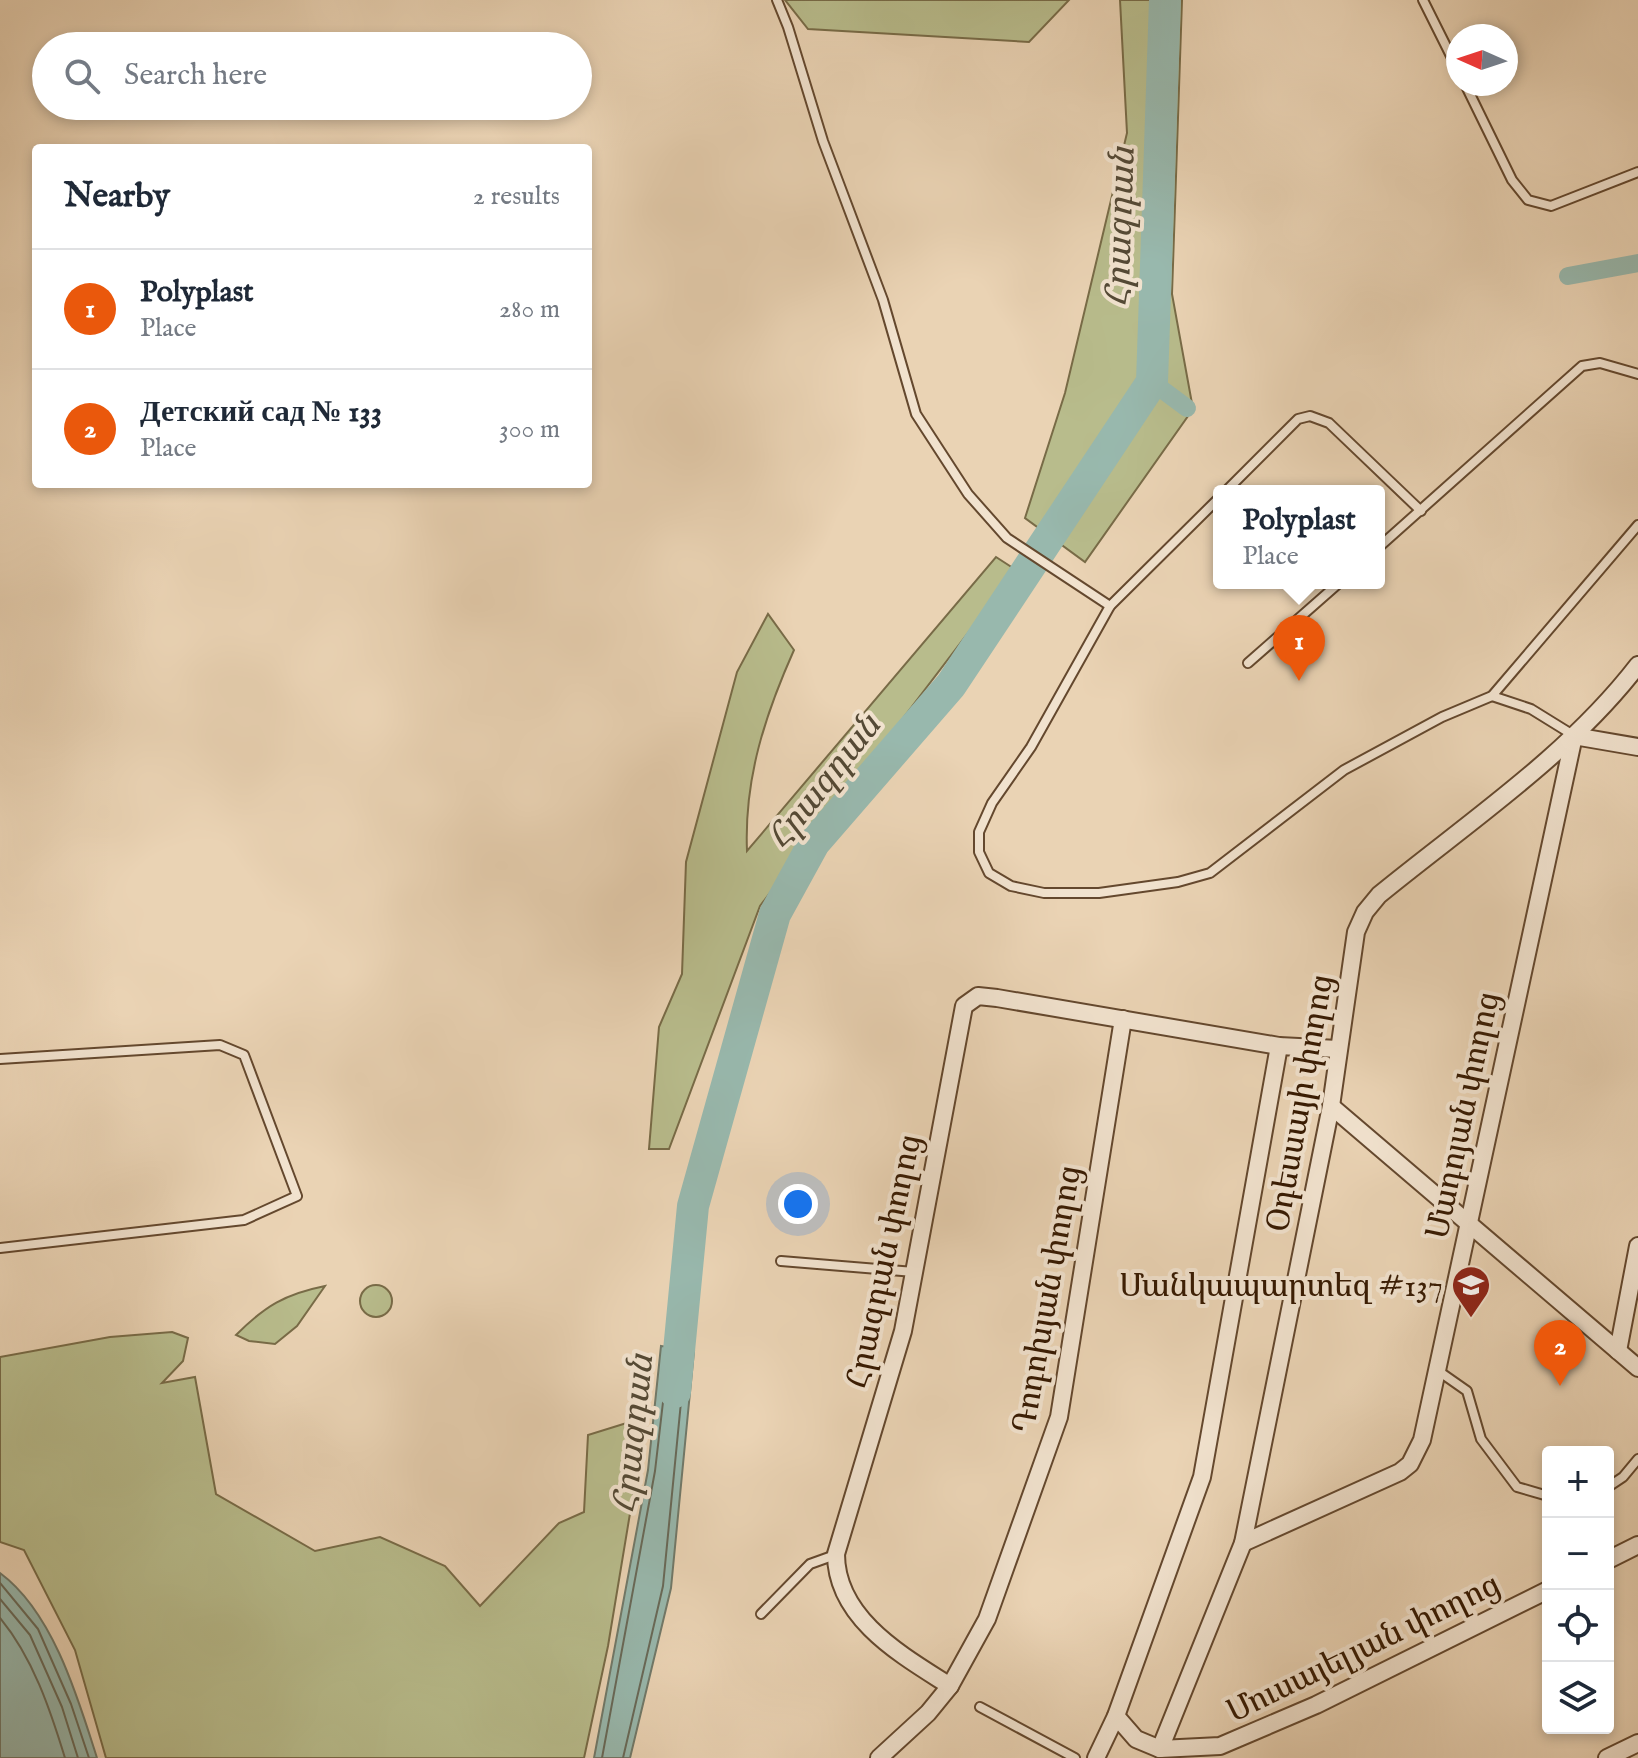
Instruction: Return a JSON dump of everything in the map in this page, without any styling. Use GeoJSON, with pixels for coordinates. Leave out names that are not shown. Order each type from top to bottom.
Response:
{"type":"FeatureCollection","features":[{"type":"Feature","properties":{"kind":"street"},"geometry":{"type":"LineString","coordinates":[[1574,736],[1610,702],[1638,665]]}},
{"type":"Feature","properties":{"kind":"street"},"geometry":{"type":"LineString","coordinates":[[1574,736],[1638,747]]}},
{"type":"Feature","properties":{"kind":"street","name":"Օդեսսայի փողոց"},"geometry":{"type":"LineString","coordinates":[[1160,1749],[1243,1543],[1331,1106],[1356,932],[1365,912],[1379,895],[1574,736]]}},
{"type":"Feature","properties":{"kind":"street","name":"Մադոյան փողոց"},"geometry":{"type":"LineString","coordinates":[[1243,1543],[1410,1464],[1422,1440],[1574,736]]}},
{"type":"Feature","properties":{"kind":"street","name":"Հրազդան փողոց"},"geometry":{"type":"LineString","coordinates":[[836,1554],[903,1331],[964,1006],[970,998],[986,997],[1123,1019]]}},
{"type":"Feature","properties":{"kind":"street"},"geometry":{"type":"LineString","coordinates":[[1123,1019],[1279,1046],[1338,1049]]}},
{"type":"Feature","properties":{"kind":"street","name":"Դոդոխյան փողոց"},"geometry":{"type":"LineString","coordinates":[[879,1758],[951,1692],[987,1619],[1059,1417],[1123,1019]]}},
{"type":"Feature","properties":{"kind":"street","name":"Օդեսսայի փողոց"},"geometry":{"type":"LineString","coordinates":[[1096,1758],[1116,1716],[1202,1477],[1279,1046]]}},
{"type":"Feature","properties":{"kind":"street"},"geometry":{"type":"LineString","coordinates":[[1331,1106],[1638,1368]]}},
{"type":"Feature","properties":{"kind":"street"},"geometry":{"type":"LineString","coordinates":[[1618,1351],[1638,1246]]}},
{"type":"Feature","properties":{"kind":"street"},"geometry":{"type":"LineString","coordinates":[[1614,1557],[1638,1545]]}},
{"type":"Feature","properties":{"kind":"street"},"geometry":{"type":"LineString","coordinates":[[836,1554],[839,1577],[867,1624],[895,1652],[951,1692]]}},
{"type":"Feature","properties":{"kind":"street","name":"Մուսայելյան փողոց"},"geometry":{"type":"LineString","coordinates":[[1160,1749],[1204,1749],[1241,1739],[1542,1593]]}},
{"type":"Feature","properties":{"kind":"street"},"geometry":{"type":"LineString","coordinates":[[1116,1716],[1136,1739],[1160,1749]]}},
{"type":"Feature","properties":{"kind":"street"},"geometry":{"type":"LineString","coordinates":[[1607,1758],[1638,1743]]}},
{"type":"Feature","properties":{"kind":"lane"},"geometry":{"type":"LineString","coordinates":[[777,0],[823,141],[883,300],[916,414],[968,494],[1007,538],[1110,606]]}},
{"type":"Feature","properties":{"kind":"lane"},"geometry":{"type":"LineString","coordinates":[[1423,0],[1446,46]]}},
{"type":"Feature","properties":{"kind":"lane"},"geometry":{"type":"LineString","coordinates":[[1471,96],[1512,180],[1528,200],[1551,206],[1638,172]]}},
{"type":"Feature","properties":{"kind":"lane"},"geometry":{"type":"LineString","coordinates":[[1385,542],[1582,366],[1600,363],[1638,374]]}},
{"type":"Feature","properties":{"kind":"lane"},"geometry":{"type":"LineString","coordinates":[[1232,485],[1298,419],[1310,416],[1329,423],[1421,511]]}},
{"type":"Feature","properties":{"kind":"lane"},"geometry":{"type":"LineString","coordinates":[[1213,504],[1110,606],[1031,747],[992,803],[979,832],[979,852],[989,873],[1011,886],[1044,893],[1099,893],[1178,882],[1210,873],[1344,770],[1442,717],[1492,696],[1638,525]]}},
{"type":"Feature","properties":{"kind":"lane"},"geometry":{"type":"LineString","coordinates":[[1248,663],[1332,589]]}},
{"type":"Feature","properties":{"kind":"lane"},"geometry":{"type":"LineString","coordinates":[[1492,696],[1531,709],[1574,736]]}},
{"type":"Feature","properties":{"kind":"lane"},"geometry":{"type":"LineString","coordinates":[[0,1059],[220,1045],[233,1047],[244,1055],[297,1196],[244,1220],[0,1248]]}},
{"type":"Feature","properties":{"kind":"lane"},"geometry":{"type":"LineString","coordinates":[[781,1261],[914,1272]]}},
{"type":"Feature","properties":{"kind":"lane"},"geometry":{"type":"LineString","coordinates":[[1436,1369],[1467,1391],[1481,1439],[1517,1487],[1542,1494]]}},
{"type":"Feature","properties":{"kind":"lane"},"geometry":{"type":"LineString","coordinates":[[1614,1483],[1638,1459]]}},
{"type":"Feature","properties":{"kind":"lane"},"geometry":{"type":"LineString","coordinates":[[761,1614],[810,1564],[836,1554]]}},
{"type":"Feature","properties":{"kind":"lane"},"geometry":{"type":"LineString","coordinates":[[980,1707],[1075,1758]]}},
{"type":"Feature","properties":{"kind":"green space"},"geometry":{"type":"Polygon","coordinates":[[[785,0],[1069,0],[1029,42],[808,29],[785,0]]]}},
{"type":"Feature","properties":{"kind":"green space"},"geometry":{"type":"Polygon","coordinates":[[[1120,0],[1182,0],[1172,294],[1193,409],[1085,562],[1025,518],[1065,393],[1127,133],[1120,0]]]}},
{"type":"Feature","properties":{"kind":"green space"},"geometry":{"type":"Polygon","coordinates":[[[996,557],[1016,570],[760,906],[669,1149],[649,1149],[659,1027],[682,974],[686,862],[737,672],[768,614],[794,650],[758,748],[749,798],[747,851],[996,557]]]}},
{"type":"Feature","properties":{"kind":"green space"},"geometry":{"type":"Polygon","coordinates":[[[376,1285],[387,1290],[392,1301],[387,1312],[376,1317],[365,1312],[360,1301],[365,1290],[376,1285]]]}},
{"type":"Feature","properties":{"kind":"green space"},"geometry":{"type":"Polygon","coordinates":[[[325,1286],[297,1326],[275,1344],[249,1341],[236,1335],[276,1303],[325,1286]]]}},
{"type":"Feature","properties":{"kind":"green space"},"geometry":{"type":"Polygon","coordinates":[[[172,1332],[188,1338],[183,1361],[162,1383],[195,1377],[216,1494],[315,1551],[380,1537],[445,1566],[480,1606],[559,1523],[584,1512],[588,1435],[646,1417],[608,1646],[584,1758],[106,1758],[75,1650],[24,1550],[0,1542],[0,1357],[110,1337],[172,1332]]]}},
{"type":"Feature","properties":{"kind":"water"},"geometry":{"type":"Polygon","coordinates":[[[661,1346],[694,1351],[671,1588],[630,1758],[594,1758],[648,1470],[661,1346]]]}},
{"type":"Feature","properties":{"kind":"water"},"geometry":{"type":"Polygon","coordinates":[[[0,1573],[19,1590],[49,1633],[72,1683],[97,1758],[0,1758],[0,1573]]]}},
{"type":"Feature","properties":{"kind":"waterway","name":"Հրազդան"},"geometry":{"type":"LineString","coordinates":[[675,1392],[693,1206],[775,914],[814,843],[951,685],[1152,382],[1165,0]]}},
{"type":"Feature","properties":{"kind":"waterway"},"geometry":{"type":"LineString","coordinates":[[1568,276],[1638,263]]}},
{"type":"Feature","properties":{"kind":"waterway"},"geometry":{"type":"LineString","coordinates":[[1152,382],[1187,408]]}},
{"type":"Feature","properties":{"kind":"place","name":"Polyplast"},"geometry":{"type":"Point","coordinates":[1299,681]}},
{"type":"Feature","properties":{"kind":"place","name":"Մանկապարտեզ #137"},"geometry":{"type":"Point","coordinates":[1471,1319]}},
{"type":"Feature","properties":{"kind":"place","name":"Детский сад № 133"},"geometry":{"type":"Point","coordinates":[1560,1386]}}]}
